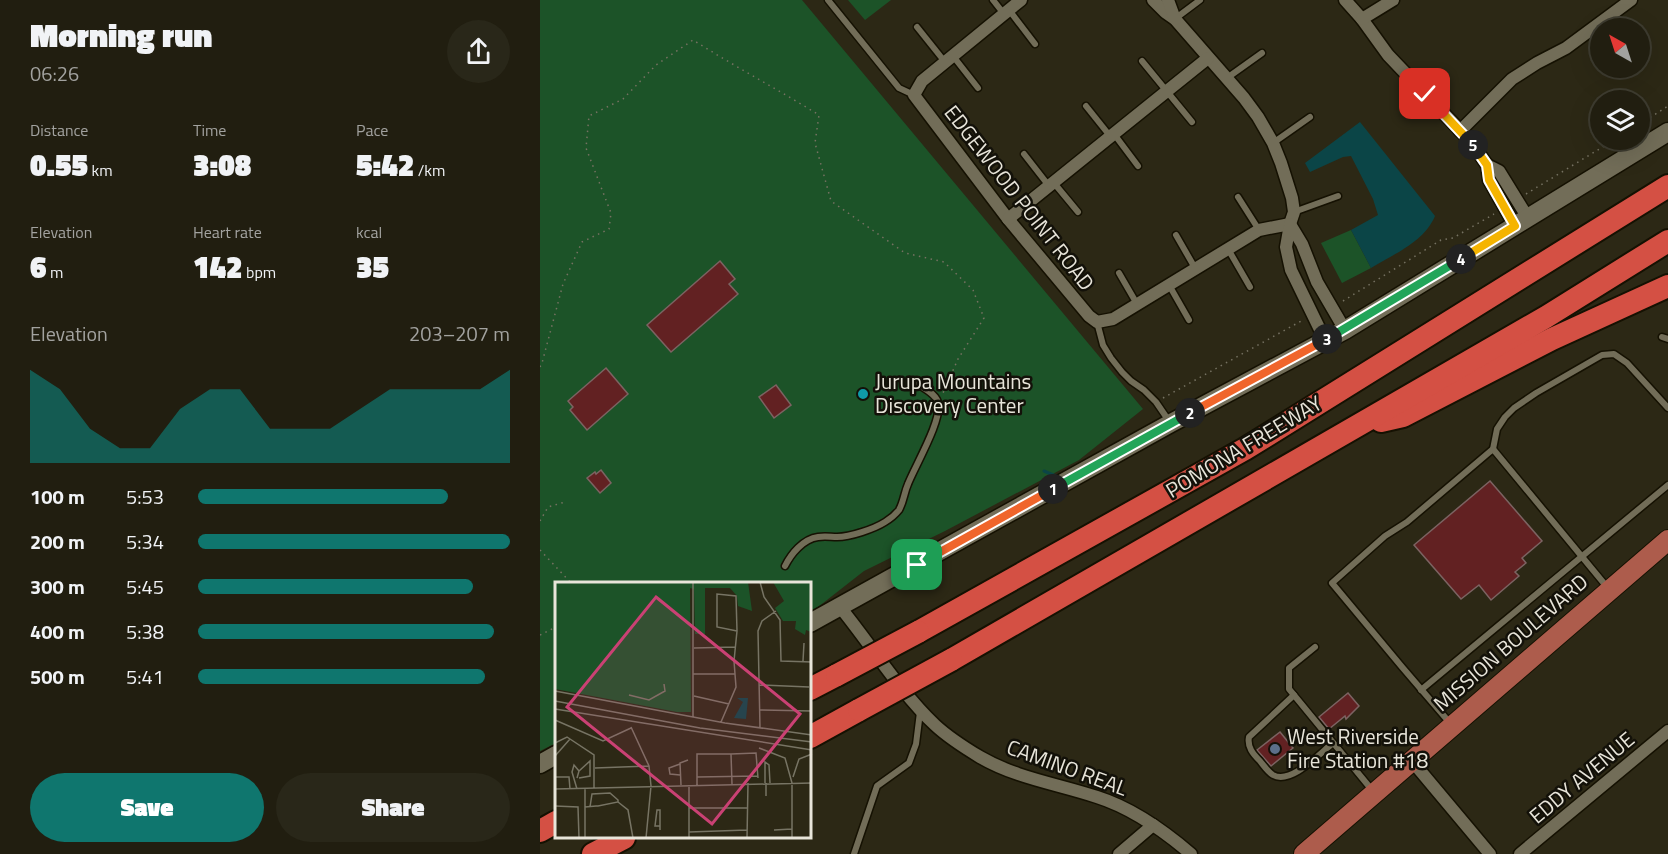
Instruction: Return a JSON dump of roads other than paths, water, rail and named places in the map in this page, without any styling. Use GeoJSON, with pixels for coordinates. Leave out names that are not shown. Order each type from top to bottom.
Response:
{"type":"FeatureCollection","features":[{"type":"Feature","properties":{"kind":"highway","name":"POMONA FREEWAY"},"geometry":{"type":"LineString","coordinates":[[812,688],[918,632],[1245,449],[1668,186]]}},
{"type":"Feature","properties":{"kind":"highway","name":"POMONA FREEWAY"},"geometry":{"type":"LineString","coordinates":[[812,736],[951,660],[1546,317],[1668,241]]}},
{"type":"Feature","properties":{"kind":"highway"},"geometry":{"type":"LineString","coordinates":[[1350,429],[1402,417],[1552,339],[1668,285]]}},
{"type":"Feature","properties":{"kind":"highway"},"geometry":{"type":"LineString","coordinates":[[540,831],[555,823]]}},
{"type":"Feature","properties":{"kind":"highway"},"geometry":{"type":"LineString","coordinates":[[593,854],[620,839]]}},
{"type":"Feature","properties":{"kind":"main road","name":"MISSION BOULEVARD"},"geometry":{"type":"LineString","coordinates":[[1304,854],[1668,540]]}},
{"type":"Feature","properties":{"kind":"street"},"geometry":{"type":"LineString","coordinates":[[914,95],[922,81],[1022,0]]}},
{"type":"Feature","properties":{"kind":"street"},"geometry":{"type":"LineString","coordinates":[[1153,0],[1175,19],[1227,79],[1258,117],[1273,143],[1292,198],[1292,218],[1286,247],[1291,270],[1325,340]]}},
{"type":"Feature","properties":{"kind":"street"},"geometry":{"type":"LineString","coordinates":[[1168,0],[1175,19]]}},
{"type":"Feature","properties":{"kind":"street"},"geometry":{"type":"LineString","coordinates":[[1345,0],[1388,55],[1472,143],[1487,165],[1499,171],[1521,222]]}},
{"type":"Feature","properties":{"kind":"street"},"geometry":{"type":"LineString","coordinates":[[1362,19],[1393,0]]}},
{"type":"Feature","properties":{"kind":"street"},"geometry":{"type":"LineString","coordinates":[[1460,131],[1512,79],[1566,48],[1630,0]]}},
{"type":"Feature","properties":{"kind":"street"},"geometry":{"type":"LineString","coordinates":[[1008,219],[1208,58]]}},
{"type":"Feature","properties":{"kind":"street","name":"EDGEWOOD POINT ROAD"},"geometry":{"type":"LineString","coordinates":[[914,95],[1008,219],[1082,309],[1097,322]]}},
{"type":"Feature","properties":{"kind":"street"},"geometry":{"type":"LineString","coordinates":[[812,622],[1171,423],[1345,330],[1668,132]]}},
{"type":"Feature","properties":{"kind":"street"},"geometry":{"type":"LineString","coordinates":[[1097,322],[1113,319],[1259,230],[1292,218]]}},
{"type":"Feature","properties":{"kind":"street"},"geometry":{"type":"LineString","coordinates":[[1292,218],[1317,282],[1345,330]]}},
{"type":"Feature","properties":{"kind":"street"},"geometry":{"type":"LineString","coordinates":[[1290,262],[1306,258]]}},
{"type":"Feature","properties":{"kind":"street","name":"CAMINO REAL"},"geometry":{"type":"LineString","coordinates":[[840,607],[920,710],[958,743],[982,758],[1017,774],[1099,797],[1125,808],[1153,825],[1191,854]]}},
{"type":"Feature","properties":{"kind":"street","name":"EDDY AVENUE"},"geometry":{"type":"LineString","coordinates":[[1520,854],[1668,731]]}},
{"type":"Feature","properties":{"kind":"street"},"geometry":{"type":"LineString","coordinates":[[540,764],[555,756]]}},
{"type":"Feature","properties":{"kind":"street"},"geometry":{"type":"LineString","coordinates":[[1412,760],[1490,854]]}},
{"type":"Feature","properties":{"kind":"street"},"geometry":{"type":"LineString","coordinates":[[1119,854],[1153,825]]}},
{"type":"Feature","properties":{"kind":"lane"},"geometry":{"type":"LineString","coordinates":[[828,0],[898,88],[914,95]]}},
{"type":"Feature","properties":{"kind":"lane"},"geometry":{"type":"LineString","coordinates":[[993,0],[1007,12],[1035,44]]}},
{"type":"Feature","properties":{"kind":"lane"},"geometry":{"type":"LineString","coordinates":[[1175,19],[1200,0]]}},
{"type":"Feature","properties":{"kind":"lane"},"geometry":{"type":"LineString","coordinates":[[916,27],[978,88]]}},
{"type":"Feature","properties":{"kind":"lane"},"geometry":{"type":"LineString","coordinates":[[1227,79],[1263,53]]}},
{"type":"Feature","properties":{"kind":"lane"},"geometry":{"type":"LineString","coordinates":[[1142,61],[1192,122]]}},
{"type":"Feature","properties":{"kind":"lane"},"geometry":{"type":"LineString","coordinates":[[1086,106],[1138,166]]}},
{"type":"Feature","properties":{"kind":"lane"},"geometry":{"type":"LineString","coordinates":[[1273,143],[1310,117]]}},
{"type":"Feature","properties":{"kind":"lane"},"geometry":{"type":"LineString","coordinates":[[1024,154],[1078,212]]}},
{"type":"Feature","properties":{"kind":"lane"},"geometry":{"type":"LineString","coordinates":[[1292,218],[1338,196]]}},
{"type":"Feature","properties":{"kind":"lane"},"geometry":{"type":"LineString","coordinates":[[1238,197],[1259,230]]}},
{"type":"Feature","properties":{"kind":"lane"},"geometry":{"type":"LineString","coordinates":[[1176,235],[1196,269]]}},
{"type":"Feature","properties":{"kind":"lane"},"geometry":{"type":"LineString","coordinates":[[1228,249],[1250,287]]}},
{"type":"Feature","properties":{"kind":"lane"},"geometry":{"type":"LineString","coordinates":[[1119,273],[1137,304]]}},
{"type":"Feature","properties":{"kind":"lane"},"geometry":{"type":"LineString","coordinates":[[1168,285],[1189,320]]}},
{"type":"Feature","properties":{"kind":"lane"},"geometry":{"type":"LineString","coordinates":[[1097,322],[1103,345],[1111,358],[1131,381],[1156,402],[1171,423]]}},
{"type":"Feature","properties":{"kind":"lane"},"geometry":{"type":"LineString","coordinates":[[1453,726],[1332,583],[1385,536],[1407,522],[1493,449],[1497,429],[1514,408],[1602,355],[1614,354],[1627,363],[1668,408]]}},
{"type":"Feature","properties":{"kind":"lane"},"geometry":{"type":"LineString","coordinates":[[785,566],[790,555],[815,537],[838,537],[862,531],[883,524],[897,512],[936,423],[938,402],[934,395],[910,380]]}},
{"type":"Feature","properties":{"kind":"lane"},"geometry":{"type":"LineString","coordinates":[[1493,449],[1610,590]]}},
{"type":"Feature","properties":{"kind":"lane"},"geometry":{"type":"LineString","coordinates":[[1421,690],[1668,485]]}},
{"type":"Feature","properties":{"kind":"lane"},"geometry":{"type":"LineString","coordinates":[[1315,646],[1289,668],[1289,689],[1375,793]]}},
{"type":"Feature","properties":{"kind":"lane"},"geometry":{"type":"LineString","coordinates":[[1294,695],[1249,736],[1248,742],[1254,755],[1275,776],[1282,777],[1296,773],[1333,742]]}},
{"type":"Feature","properties":{"kind":"lane"},"geometry":{"type":"LineString","coordinates":[[854,854],[877,786],[909,763],[916,744],[920,710]]}},
{"type":"Feature","properties":{"kind":"water"},"geometry":{"type":"Polygon","coordinates":[[[1360,122],[1435,216],[1424,233],[1416,240],[1371,268],[1351,230],[1378,215],[1373,199],[1351,156],[1343,157],[1310,172],[1305,163],[1360,122]]]}},
{"type":"Feature","properties":{"kind":"waterway"},"geometry":{"type":"LineString","coordinates":[[1044,471],[1058,477]]}},
{"type":"Feature","properties":{"kind":"place","name":"Jurupa Mountains Discovery Center"},"geometry":{"type":"Point","coordinates":[863,394]}},
{"type":"Feature","properties":{"kind":"place","name":"West Riverside Fire Station #18"},"geometry":{"type":"Point","coordinates":[1275,749]}}]}
